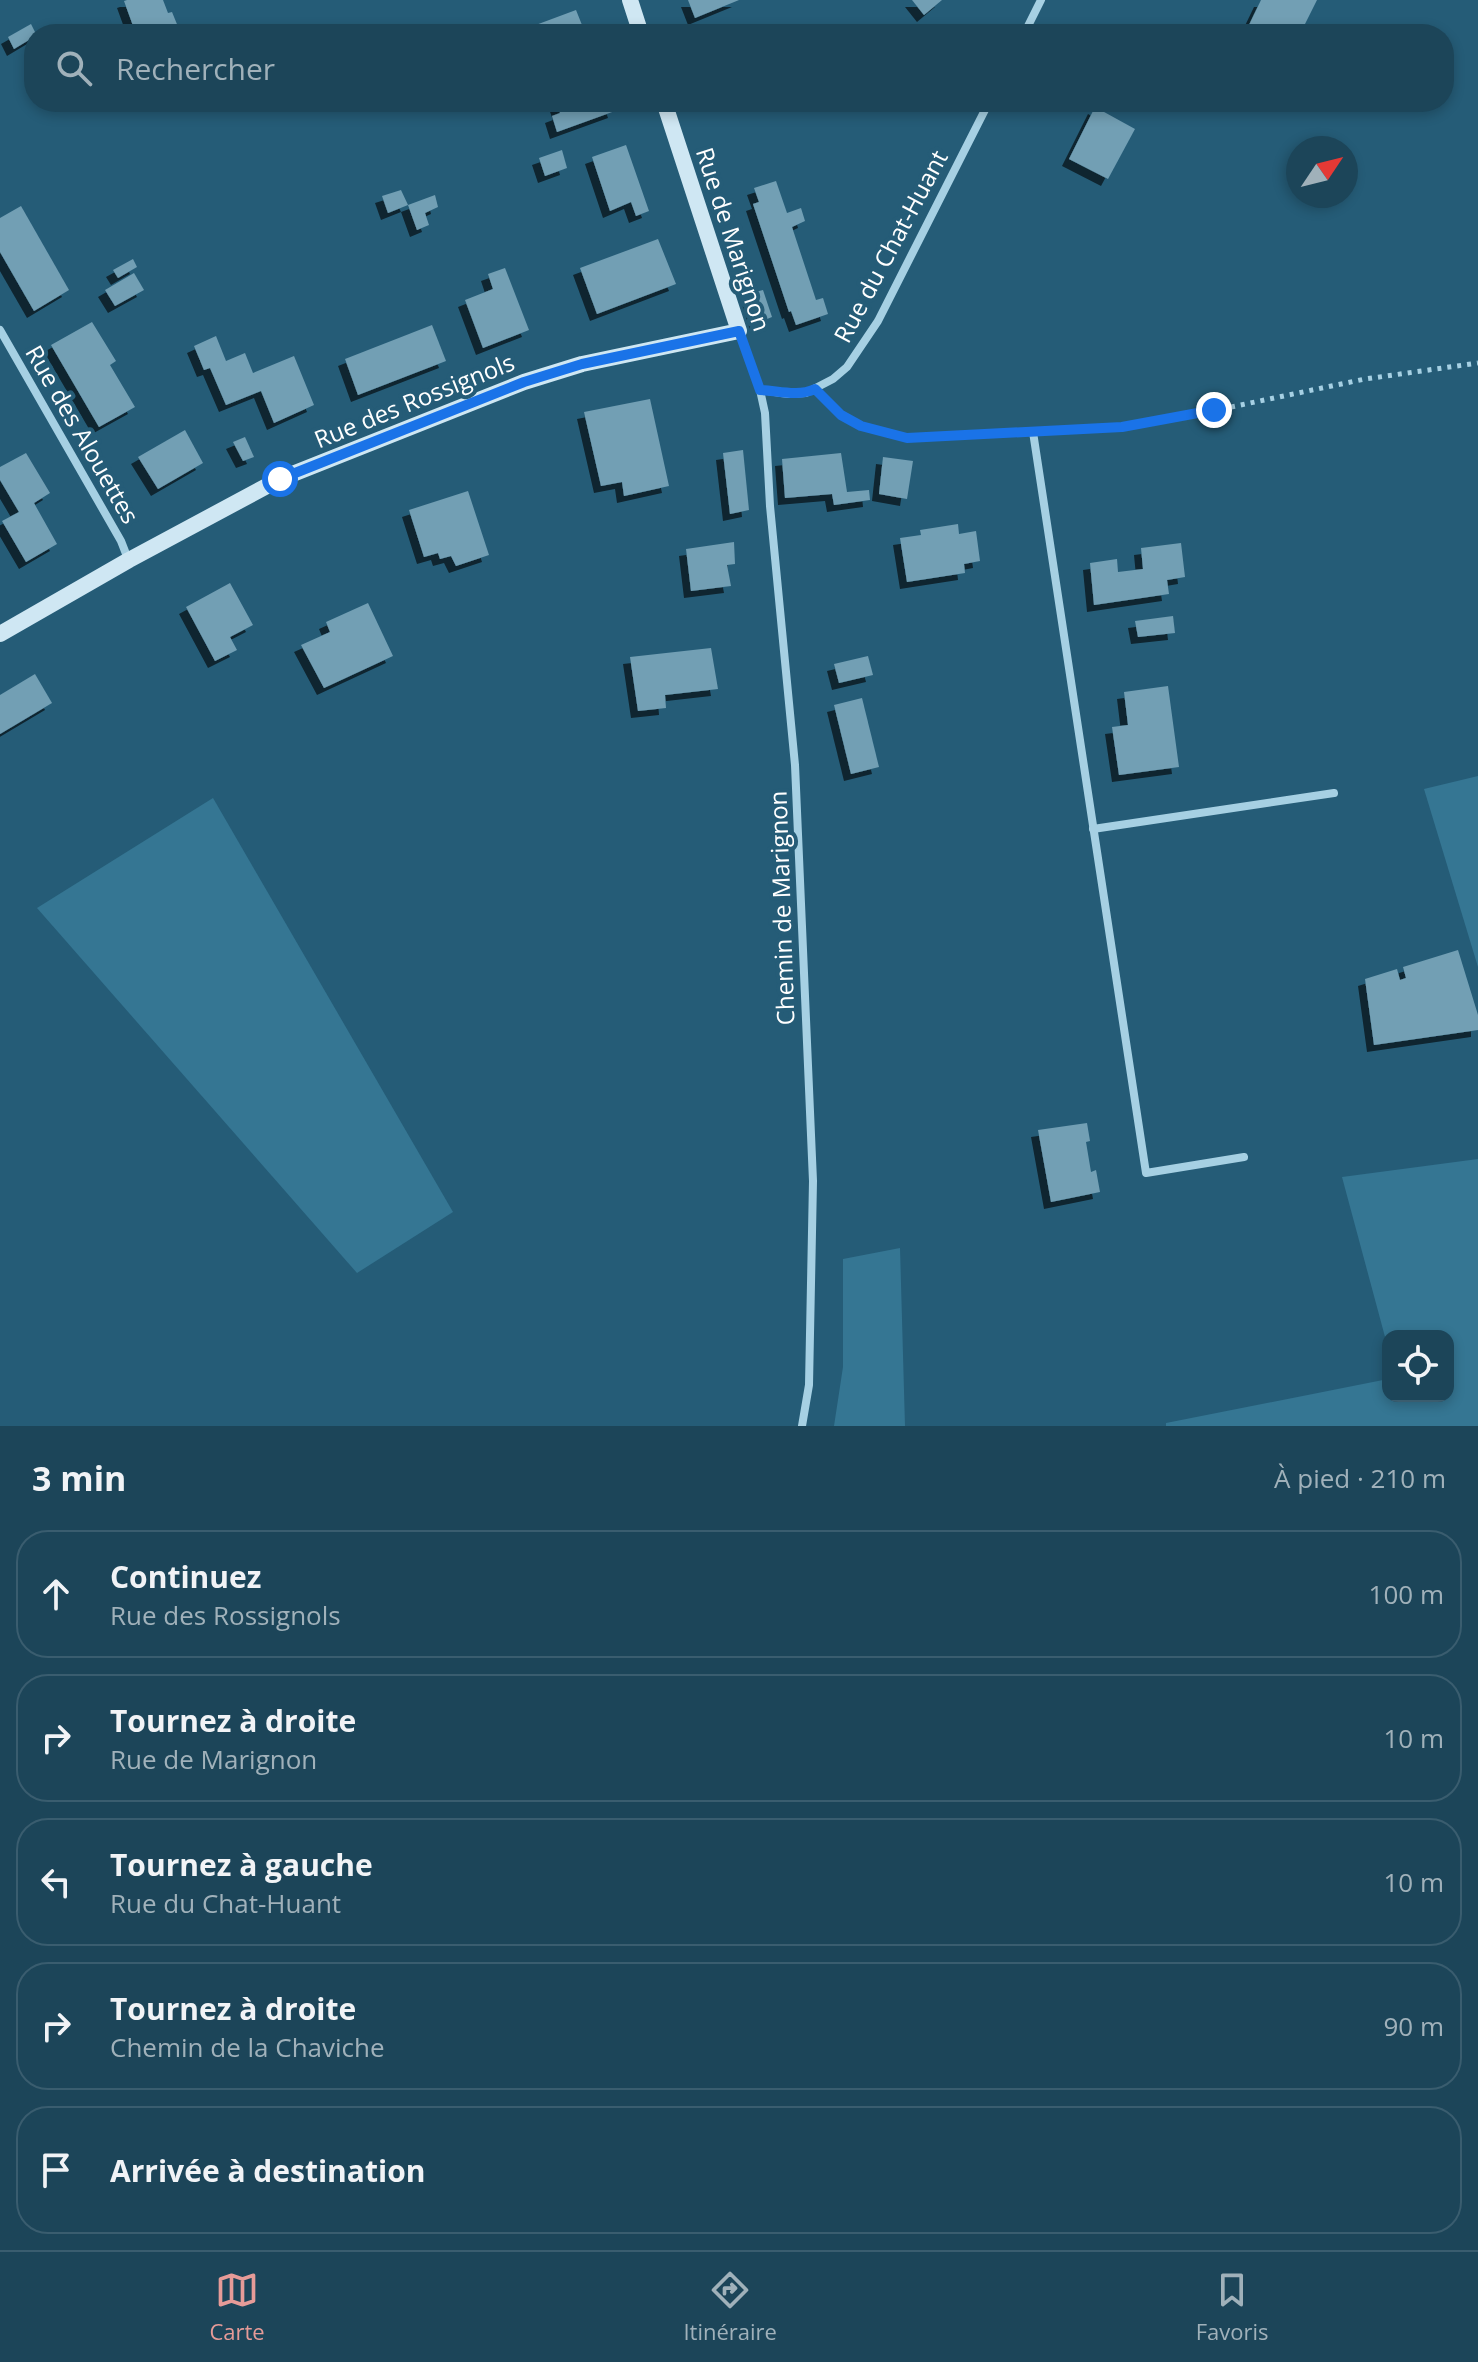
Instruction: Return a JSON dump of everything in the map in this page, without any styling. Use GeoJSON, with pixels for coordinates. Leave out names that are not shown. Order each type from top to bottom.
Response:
{"type":"FeatureCollection","features":[{"type":"Feature","properties":{"kind":"street"},"geometry":{"type":"LineString","coordinates":[[630,0],[638,24]]}},
{"type":"Feature","properties":{"kind":"street"},"geometry":{"type":"LineString","coordinates":[[1029,24],[1041,0]]}},
{"type":"Feature","properties":{"kind":"street","name":"Rue de Marignon"},"geometry":{"type":"LineString","coordinates":[[667,112],[760,390]]}},
{"type":"Feature","properties":{"kind":"street","name":"Rue du Chat-Huant"},"geometry":{"type":"LineString","coordinates":[[815,389],[847,367],[878,321],[984,112]]}},
{"type":"Feature","properties":{"kind":"street","name":"Rue des Alouettes"},"geometry":{"type":"LineString","coordinates":[[0,330],[129,560]]}},
{"type":"Feature","properties":{"kind":"street","name":"Rue des Rossignols"},"geometry":{"type":"LineString","coordinates":[[0,634],[280,479],[524,382],[582,364],[739,331]]}},
{"type":"Feature","properties":{"kind":"street"},"geometry":{"type":"LineString","coordinates":[[760,390],[788,394],[815,389],[841,415],[861,426],[907,438],[1122,427],[1214,410]]}},
{"type":"Feature","properties":{"kind":"street","name":"Chemin de Marignon"},"geometry":{"type":"LineString","coordinates":[[760,390],[765,413],[770,506],[795,765],[812,1165],[809,1385],[802,1426]]}},
{"type":"Feature","properties":{"kind":"street"},"geometry":{"type":"LineString","coordinates":[[1033,432],[1146,1173],[1244,1157]]}},
{"type":"Feature","properties":{"kind":"street"},"geometry":{"type":"LineString","coordinates":[[1093,829],[1334,793]]}},
{"type":"Feature","properties":{"kind":"path"},"geometry":{"type":"LineString","coordinates":[[1214,410],[1365,379],[1478,363]]}},
{"type":"Feature","properties":{"kind":"shaded area"},"geometry":{"type":"Polygon","coordinates":[[[1478,776],[1478,967],[1424,789],[1478,776]]]}},
{"type":"Feature","properties":{"kind":"shaded area"},"geometry":{"type":"Polygon","coordinates":[[[213,798],[453,1212],[357,1273],[37,908],[213,798]]]}},
{"type":"Feature","properties":{"kind":"shaded area"},"geometry":{"type":"Polygon","coordinates":[[[1478,1159],[1478,1426],[1166,1426],[1166,1423],[1382,1380],[1382,1402],[1454,1402],[1454,1330],[1383,1330],[1342,1177],[1478,1159]]]}},
{"type":"Feature","properties":{"kind":"shaded area"},"geometry":{"type":"Polygon","coordinates":[[[900,1248],[905,1426],[834,1426],[843,1367],[843,1259],[900,1248]]]}},
{"type":"Feature","properties":{"kind":"building"},"geometry":{"type":"Polygon","coordinates":[[[163,0],[177,24],[132,24],[124,1],[163,0]]]}},
{"type":"Feature","properties":{"kind":"building"},"geometry":{"type":"Polygon","coordinates":[[[688,0],[739,0],[695,18],[688,0]]]}},
{"type":"Feature","properties":{"kind":"building"},"geometry":{"type":"Polygon","coordinates":[[[912,0],[942,0],[924,15],[912,0]]]}},
{"type":"Feature","properties":{"kind":"building"},"geometry":{"type":"Polygon","coordinates":[[[1261,0],[1317,0],[1305,24],[1249,24],[1261,0]]]}},
{"type":"Feature","properties":{"kind":"building"},"geometry":{"type":"Polygon","coordinates":[[[576,10],[582,24],[538,24],[576,10]]]}},
{"type":"Feature","properties":{"kind":"building"},"geometry":{"type":"Polygon","coordinates":[[[24,28],[24,43],[14,49],[8,37],[24,28]]]}},
{"type":"Feature","properties":{"kind":"building"},"geometry":{"type":"Polygon","coordinates":[[[612,112],[557,132],[552,116],[560,113],[612,112]]]}},
{"type":"Feature","properties":{"kind":"building"},"geometry":{"type":"Polygon","coordinates":[[[1092,112],[1104,112],[1135,129],[1108,179],[1069,159],[1092,112]]]}},
{"type":"Feature","properties":{"kind":"building"},"geometry":{"type":"Polygon","coordinates":[[[626,145],[649,211],[636,216],[631,202],[610,211],[592,157],[626,145]]]}},
{"type":"Feature","properties":{"kind":"building"},"geometry":{"type":"Polygon","coordinates":[[[562,150],[567,168],[545,176],[539,158],[562,150]]]}},
{"type":"Feature","properties":{"kind":"building"},"geometry":{"type":"Polygon","coordinates":[[[776,181],[787,213],[801,208],[805,221],[792,227],[816,300],[823,298],[828,314],[796,325],[753,204],[759,202],[754,188],[776,181]]]}},
{"type":"Feature","properties":{"kind":"building"},"geometry":{"type":"Polygon","coordinates":[[[401,190],[408,205],[388,213],[382,196],[401,190]]]}},
{"type":"Feature","properties":{"kind":"building"},"geometry":{"type":"Polygon","coordinates":[[[435,195],[438,207],[425,213],[429,225],[417,230],[408,205],[435,195]]]}},
{"type":"Feature","properties":{"kind":"building"},"geometry":{"type":"Polygon","coordinates":[[[21,206],[69,290],[34,311],[0,252],[0,218],[21,206]]]}},
{"type":"Feature","properties":{"kind":"building"},"geometry":{"type":"Polygon","coordinates":[[[658,239],[676,284],[597,314],[580,268],[658,239]]]}},
{"type":"Feature","properties":{"kind":"building"},"geometry":{"type":"Polygon","coordinates":[[[133,259],[137,267],[118,278],[113,270],[133,259]]]}},
{"type":"Feature","properties":{"kind":"building"},"geometry":{"type":"Polygon","coordinates":[[[505,268],[529,330],[483,348],[465,300],[493,289],[488,274],[505,268]]]}},
{"type":"Feature","properties":{"kind":"building"},"geometry":{"type":"Polygon","coordinates":[[[134,273],[144,290],[115,306],[105,290],[134,273]]]}},
{"type":"Feature","properties":{"kind":"building"},"geometry":{"type":"Polygon","coordinates":[[[763,290],[772,317],[757,323],[748,294],[763,290]]]}},
{"type":"Feature","properties":{"kind":"building"},"geometry":{"type":"Polygon","coordinates":[[[92,322],[116,361],[110,365],[135,407],[99,427],[51,345],[92,322]]]}},
{"type":"Feature","properties":{"kind":"building"},"geometry":{"type":"Polygon","coordinates":[[[432,325],[446,361],[358,395],[345,359],[432,325]]]}},
{"type":"Feature","properties":{"kind":"building"},"geometry":{"type":"Polygon","coordinates":[[[216,336],[226,361],[245,353],[253,373],[294,356],[314,405],[274,423],[261,391],[226,405],[210,368],[204,370],[194,346],[216,336]]]}},
{"type":"Feature","properties":{"kind":"building"},"geometry":{"type":"Polygon","coordinates":[[[650,399],[669,486],[624,496],[622,482],[601,486],[584,412],[650,399]]]}},
{"type":"Feature","properties":{"kind":"building"},"geometry":{"type":"Polygon","coordinates":[[[185,430],[203,463],[158,489],[138,457],[185,430]]]}},
{"type":"Feature","properties":{"kind":"building"},"geometry":{"type":"Polygon","coordinates":[[[245,437],[254,457],[243,461],[233,442],[245,437]]]}},
{"type":"Feature","properties":{"kind":"building"},"geometry":{"type":"Polygon","coordinates":[[[743,450],[749,510],[730,514],[723,453],[743,450]]]}},
{"type":"Feature","properties":{"kind":"building"},"geometry":{"type":"Polygon","coordinates":[[[26,453],[50,493],[34,503],[57,544],[26,562],[2,521],[19,512],[0,480],[0,467],[26,453]]]}},
{"type":"Feature","properties":{"kind":"building"},"geometry":{"type":"Polygon","coordinates":[[[841,453],[847,492],[869,490],[870,500],[834,505],[832,494],[785,498],[782,459],[841,453]]]}},
{"type":"Feature","properties":{"kind":"building"},"geometry":{"type":"Polygon","coordinates":[[[883,457],[913,461],[907,499],[879,494],[883,457]]]}},
{"type":"Feature","properties":{"kind":"building"},"geometry":{"type":"Polygon","coordinates":[[[468,491],[489,555],[456,566],[451,556],[440,559],[438,553],[424,557],[409,510],[468,491]]]}},
{"type":"Feature","properties":{"kind":"building"},"geometry":{"type":"Polygon","coordinates":[[[958,524],[959,534],[976,531],[980,561],[964,564],[965,573],[907,582],[900,538],[921,535],[920,530],[958,524]]]}},
{"type":"Feature","properties":{"kind":"building"},"geometry":{"type":"Polygon","coordinates":[[[734,542],[735,564],[727,565],[731,586],[691,591],[686,549],[734,542]]]}},
{"type":"Feature","properties":{"kind":"building"},"geometry":{"type":"Polygon","coordinates":[[[1181,543],[1185,577],[1167,580],[1169,594],[1094,605],[1090,563],[1117,559],[1118,572],[1143,569],[1141,548],[1181,543]]]}},
{"type":"Feature","properties":{"kind":"building"},"geometry":{"type":"Polygon","coordinates":[[[230,583],[253,625],[230,637],[237,650],[215,661],[186,607],[230,583]]]}},
{"type":"Feature","properties":{"kind":"building"},"geometry":{"type":"Polygon","coordinates":[[[368,603],[393,656],[324,688],[301,645],[330,632],[326,622],[368,603]]]}},
{"type":"Feature","properties":{"kind":"building"},"geometry":{"type":"Polygon","coordinates":[[[1173,616],[1175,633],[1138,637],[1135,621],[1173,616]]]}},
{"type":"Feature","properties":{"kind":"building"},"geometry":{"type":"Polygon","coordinates":[[[711,648],[718,689],[665,695],[666,708],[638,711],[630,657],[711,648]]]}},
{"type":"Feature","properties":{"kind":"building"},"geometry":{"type":"Polygon","coordinates":[[[868,656],[873,675],[839,683],[834,664],[868,656]]]}},
{"type":"Feature","properties":{"kind":"building"},"geometry":{"type":"Polygon","coordinates":[[[35,674],[52,703],[0,734],[0,695],[35,674]]]}},
{"type":"Feature","properties":{"kind":"building"},"geometry":{"type":"Polygon","coordinates":[[[1168,686],[1179,767],[1119,775],[1112,727],[1128,725],[1124,692],[1168,686]]]}},
{"type":"Feature","properties":{"kind":"building"},"geometry":{"type":"Polygon","coordinates":[[[862,698],[879,767],[851,774],[834,705],[862,698]]]}},
{"type":"Feature","properties":{"kind":"building"},"geometry":{"type":"Polygon","coordinates":[[[1458,950],[1478,1015],[1478,1030],[1374,1045],[1365,979],[1397,969],[1400,980],[1406,978],[1403,967],[1458,950]]]}},
{"type":"Feature","properties":{"kind":"building"},"geometry":{"type":"Polygon","coordinates":[[[1087,1123],[1090,1141],[1086,1142],[1091,1172],[1096,1170],[1100,1192],[1051,1202],[1038,1130],[1087,1123]]]}},
{"type":"Feature","properties":{"kind":"route"},"geometry":{"type":"LineString","coordinates":[[280,479],[524,382],[582,364],[739,331],[760,390],[788,394],[815,389],[841,415],[861,426],[907,438],[1122,427],[1214,410]]}}]}
